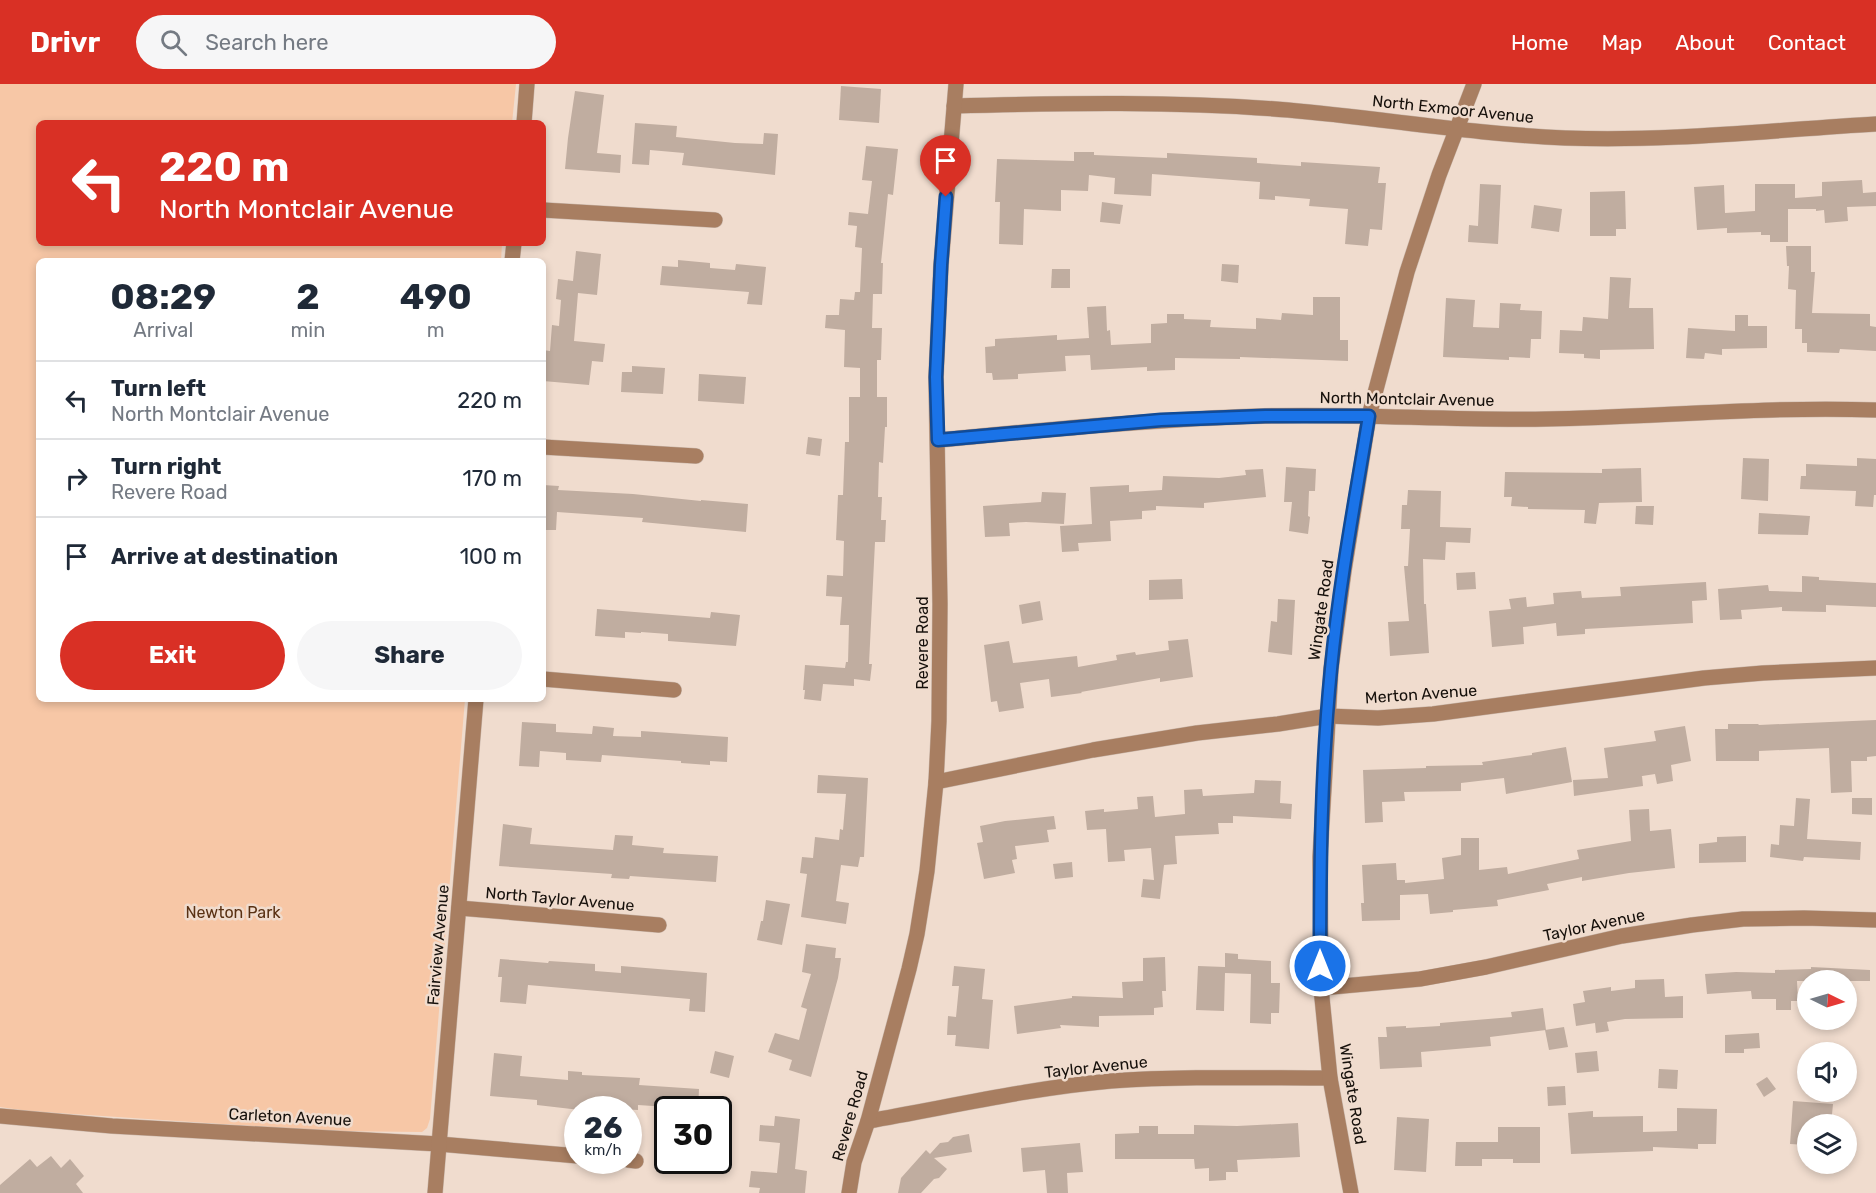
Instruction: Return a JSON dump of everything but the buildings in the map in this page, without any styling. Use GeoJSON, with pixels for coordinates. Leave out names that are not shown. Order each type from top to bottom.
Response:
{"type":"FeatureCollection","features":[{"type":"Feature","properties":{"kind":"street"},"geometry":{"type":"LineString","coordinates":[[524,120],[527,84]]}},
{"type":"Feature","properties":{"kind":"street","name":"Revere Road"},"geometry":{"type":"LineString","coordinates":[[849,1193],[854,1161],[868,1121],[917,934],[927,871],[936,782],[940,686],[936,377],[941,265],[956,84]]}},
{"type":"Feature","properties":{"kind":"street","name":"Wingate Road"},"geometry":{"type":"LineString","coordinates":[[1351,1193],[1330,1078],[1321,988],[1320,856],[1331,669],[1342,582],[1369,416],[1407,272],[1439,175],[1474,84]]}},
{"type":"Feature","properties":{"kind":"street","name":"North Exmoor Avenue"},"geometry":{"type":"LineString","coordinates":[[954,106],[1106,103],[1226,107],[1307,112],[1565,138],[1694,137],[1876,124]]}},
{"type":"Feature","properties":{"kind":"street"},"geometry":{"type":"LineString","coordinates":[[546,210],[715,220]]}},
{"type":"Feature","properties":{"kind":"street","name":"North Montclair Avenue"},"geometry":{"type":"LineString","coordinates":[[938,440],[1161,420],[1265,416],[1542,419],[1782,409],[1876,410]]}},
{"type":"Feature","properties":{"kind":"street"},"geometry":{"type":"LineString","coordinates":[[546,447],[696,456]]}},
{"type":"Feature","properties":{"kind":"street","name":"Merton Avenue"},"geometry":{"type":"LineString","coordinates":[[936,782],[1093,750],[1197,733],[1328,716],[1378,718],[1433,714],[1704,678],[1876,668]]}},
{"type":"Feature","properties":{"kind":"street"},"geometry":{"type":"LineString","coordinates":[[546,679],[674,690]]}},
{"type":"Feature","properties":{"kind":"street","name":"Fairview Avenue"},"geometry":{"type":"LineString","coordinates":[[435,1193],[476,702]]}},
{"type":"Feature","properties":{"kind":"street","name":"North Taylor Avenue"},"geometry":{"type":"LineString","coordinates":[[459,908],[659,926]]}},
{"type":"Feature","properties":{"kind":"street","name":"Taylor Avenue"},"geometry":{"type":"LineString","coordinates":[[1321,988],[1420,979],[1520,960],[1622,936],[1692,925],[1743,919],[1876,920]]}},
{"type":"Feature","properties":{"kind":"street","name":"Taylor Avenue"},"geometry":{"type":"LineString","coordinates":[[868,1121],[1053,1088],[1111,1081],[1186,1077],[1330,1078]]}},
{"type":"Feature","properties":{"kind":"street","name":"Carleton Avenue"},"geometry":{"type":"LineString","coordinates":[[0,1116],[112,1126],[439,1144],[564,1155]]}},
{"type":"Feature","properties":{"kind":"green space","name":"Newton Park"},"geometry":{"type":"Polygon","coordinates":[[[0,84],[516,84],[512,120],[36,120],[36,246],[502,246],[501,258],[36,258],[36,702],[465,702],[430,1119],[427,1128],[422,1132],[329,1131],[28,1111],[0,1107],[0,84]]]}},
{"type":"Feature","properties":{"kind":"route"},"geometry":{"type":"LineString","coordinates":[[946,197],[936,377],[938,440],[1161,420],[1265,416],[1369,416],[1331,669],[1320,856],[1320,966]]}}]}
